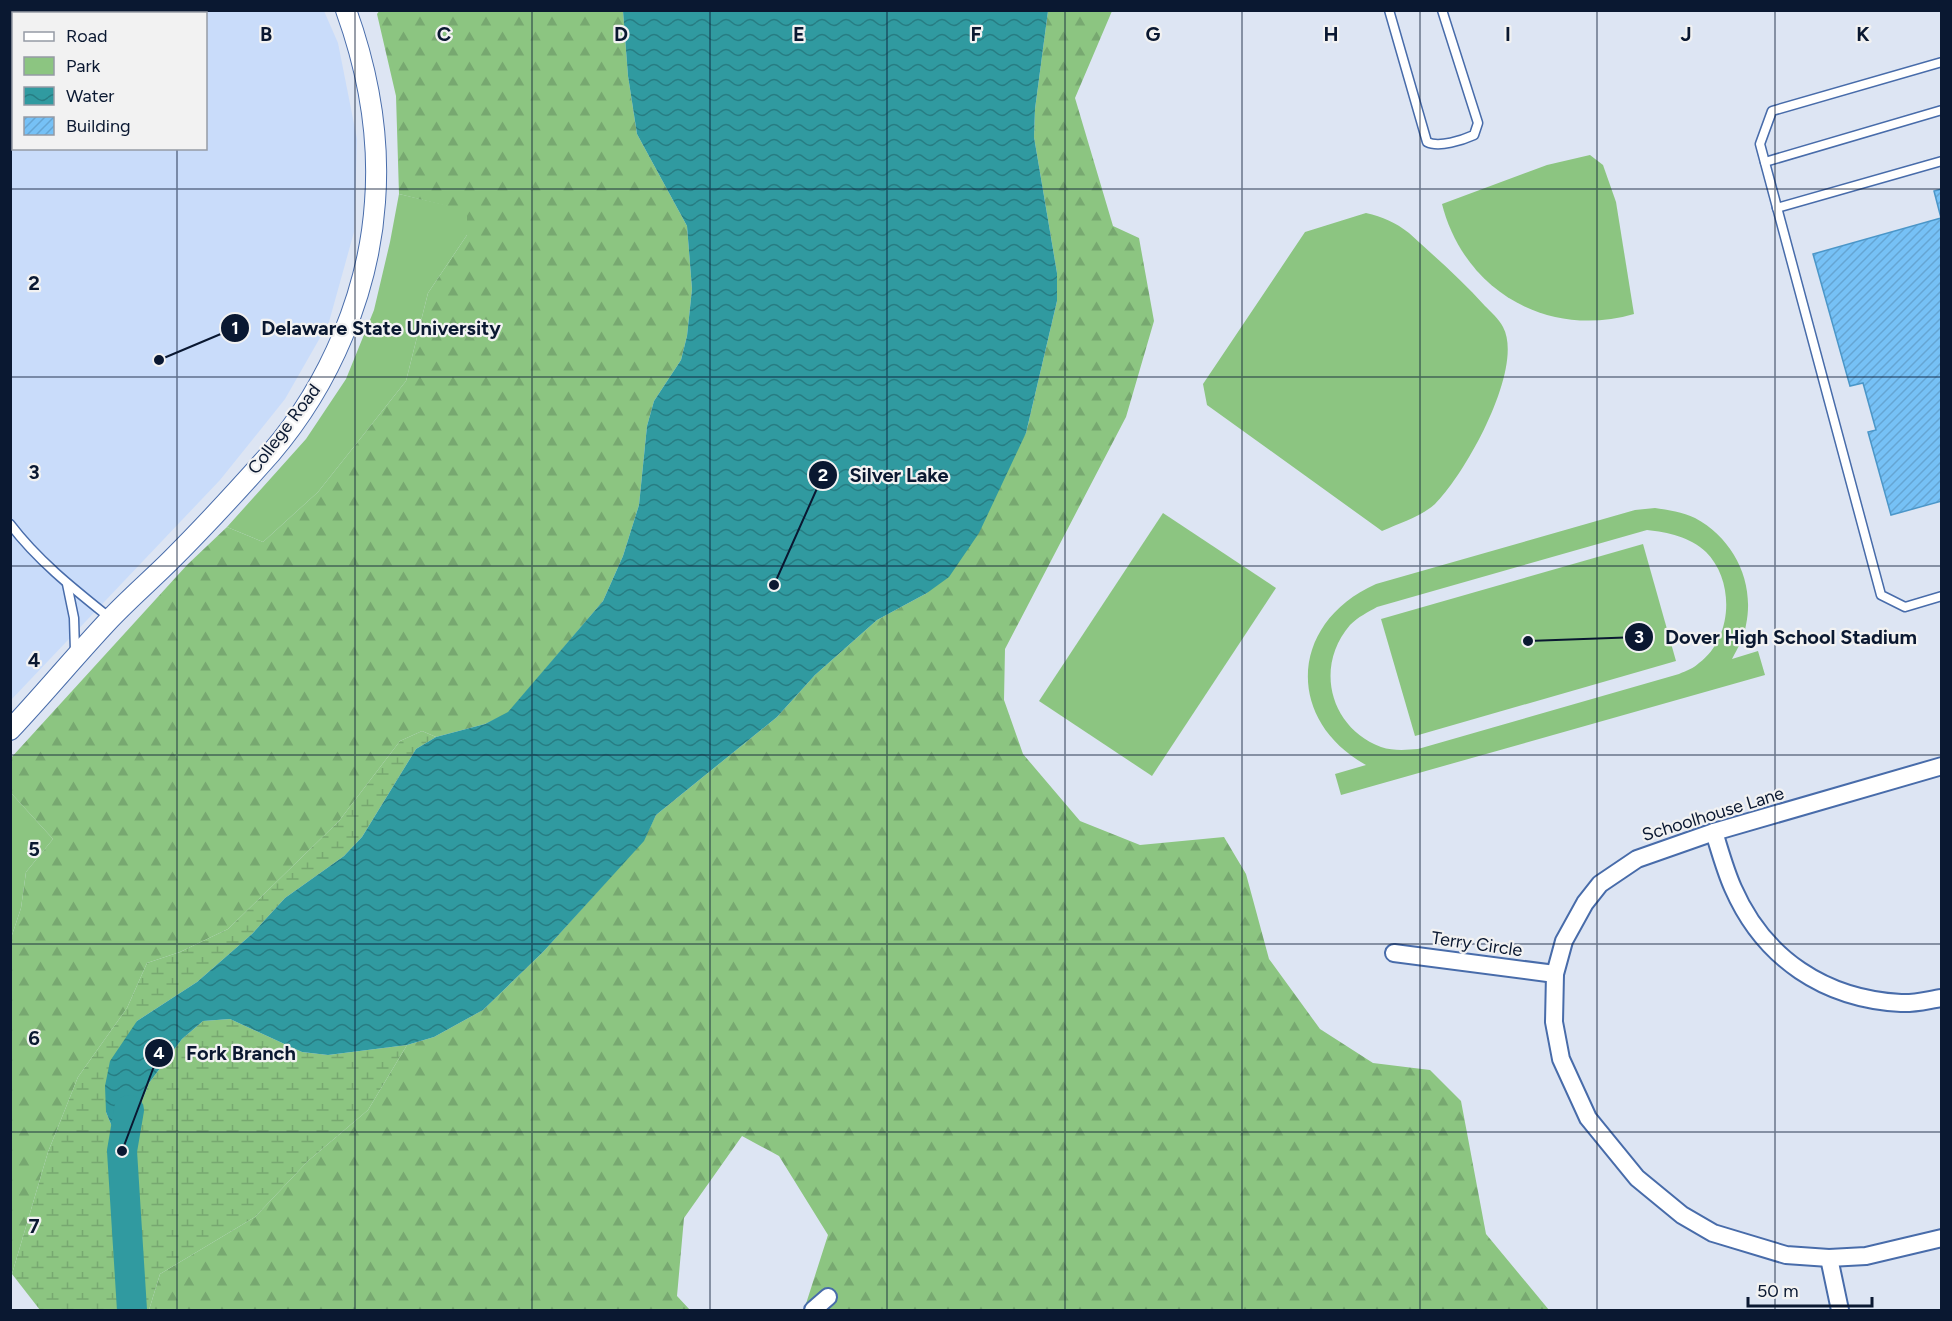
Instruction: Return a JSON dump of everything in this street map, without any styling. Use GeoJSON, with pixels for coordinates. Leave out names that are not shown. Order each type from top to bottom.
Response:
{"type":"FeatureCollection","features":[{"type":"Feature","properties":{"kind":"street","name":"College Road"},"geometry":{"type":"LineString","coordinates":[[10,730],[110,619],[174,557],[272,451],[314,392],[346,326],[362,277],[375,202],[375,133],[357,40],[346,10]]}},
{"type":"Feature","properties":{"kind":"street","name":"Schoolhouse Lane"},"geometry":{"type":"LineString","coordinates":[[1941,766],[1714,832],[1636,858],[1600,884],[1585,903],[1564,941],[1555,974],[1554,1022],[1561,1059],[1588,1118],[1637,1178],[1682,1215],[1713,1233],[1786,1255],[1829,1258],[1866,1256],[1941,1238]]}},
{"type":"Feature","properties":{"kind":"street"},"geometry":{"type":"LineString","coordinates":[[1714,832],[1733,889],[1755,928],[1781,958],[1803,974],[1860,998],[1903,1004],[1941,998]]}},
{"type":"Feature","properties":{"kind":"street","name":"Terry Circle"},"geometry":{"type":"LineString","coordinates":[[1394,953],[1555,974]]}},
{"type":"Feature","properties":{"kind":"street"},"geometry":{"type":"LineString","coordinates":[[1829,1258],[1840,1311]]}},
{"type":"Feature","properties":{"kind":"street"},"geometry":{"type":"LineString","coordinates":[[813,1311],[828,1297]]}},
{"type":"Feature","properties":{"kind":"lane"},"geometry":{"type":"LineString","coordinates":[[1389,10],[1427,142],[1434,145],[1469,138],[1474,135],[1478,123],[1442,10]]}},
{"type":"Feature","properties":{"kind":"lane"},"geometry":{"type":"LineString","coordinates":[[1941,62],[1772,111],[1760,144],[1881,595],[1905,607],[1941,596]]}},
{"type":"Feature","properties":{"kind":"lane"},"geometry":{"type":"LineString","coordinates":[[1765,162],[1941,110]]}},
{"type":"Feature","properties":{"kind":"lane"},"geometry":{"type":"LineString","coordinates":[[1777,208],[1941,161]]}},
{"type":"Feature","properties":{"kind":"lane"},"geometry":{"type":"LineString","coordinates":[[10,524],[67,584],[110,619]]}},
{"type":"Feature","properties":{"kind":"lane"},"geometry":{"type":"LineString","coordinates":[[67,584],[74,618],[74,661]]}},
{"type":"Feature","properties":{"kind":"shaded area"},"geometry":{"type":"Polygon","coordinates":[[[11,11],[324,11],[338,43],[357,139],[354,232],[329,322],[285,399],[220,480],[11,700],[11,11]]]}},
{"type":"Feature","properties":{"kind":"green space"},"geometry":{"type":"Polygon","coordinates":[[[380,10],[623,11],[628,76],[637,134],[687,226],[692,289],[687,336],[681,360],[654,401],[647,426],[639,505],[623,556],[603,601],[508,713],[485,724],[436,737],[422,731],[400,741],[339,821],[228,929],[180,952],[147,963],[127,1008],[78,1077],[48,1152],[12,1274],[11,938],[21,908],[26,872],[53,839],[11,793],[10,759],[187,565],[227,527],[263,542],[318,492],[406,381],[428,293],[467,235],[467,211],[399,194],[396,96],[377,14],[380,10]]]}},
{"type":"Feature","properties":{"kind":"green space"},"geometry":{"type":"Polygon","coordinates":[[[1048,11],[1112,11],[1075,98],[1113,226],[1139,238],[1154,321],[1126,417],[1005,649],[1004,700],[1023,754],[1080,821],[1140,845],[1224,837],[1246,874],[1269,959],[1320,1029],[1373,1063],[1430,1070],[1461,1101],[1486,1234],[1549,1310],[804,1310],[828,1235],[779,1156],[742,1136],[684,1218],[677,1296],[690,1310],[149,1310],[160,1274],[255,1217],[308,1161],[368,1110],[407,1045],[434,1037],[483,1010],[543,952],[643,841],[656,815],[777,717],[815,675],[877,620],[927,593],[1026,433],[1057,301],[1057,273],[1034,137],[1035,109],[1048,11]]]}},
{"type":"Feature","properties":{"kind":"green space"},"geometry":{"type":"Polygon","coordinates":[[[1590,155],[1603,165],[1616,202],[1634,314],[1602,320],[1571,320],[1541,313],[1514,301],[1490,284],[1469,261],[1453,235],[1442,204],[1547,165],[1590,155]]]}},
{"type":"Feature","properties":{"kind":"green space"},"geometry":{"type":"Polygon","coordinates":[[[399,194],[467,210],[467,235],[428,293],[406,381],[318,492],[263,542],[227,527],[306,439],[346,379],[374,310],[399,194]]]}},
{"type":"Feature","properties":{"kind":"green space"},"geometry":{"type":"Polygon","coordinates":[[[1366,213],[1389,220],[1404,229],[1448,269],[1499,321],[1508,345],[1506,368],[1499,393],[1476,446],[1461,470],[1447,490],[1429,509],[1382,531],[1207,405],[1203,384],[1305,232],[1366,213]]]}},
{"type":"Feature","properties":{"kind":"green space"},"geometry":{"type":"Polygon","coordinates":[[[1655,508],[1695,518],[1709,527],[1731,550],[1744,578],[1748,609],[1744,634],[1732,659],[1758,651],[1765,675],[1341,795],[1335,774],[1366,765],[1339,746],[1321,723],[1310,698],[1308,672],[1313,646],[1327,622],[1348,601],[1376,584],[1635,510],[1655,508]],[[1647,530],[1377,607],[1350,625],[1332,659],[1333,695],[1339,711],[1350,726],[1364,738],[1381,747],[1395,750],[1418,749],[1679,674],[1692,668],[1710,652],[1719,639],[1724,625],[1726,609],[1722,578],[1715,564],[1700,547],[1678,536],[1647,530]]]}},
{"type":"Feature","properties":{"kind":"green space"},"geometry":{"type":"Polygon","coordinates":[[[1163,513],[1276,588],[1152,776],[1039,701],[1163,513]]]}},
{"type":"Feature","properties":{"kind":"green space"},"geometry":{"type":"Polygon","coordinates":[[[1643,544],[1676,661],[1415,736],[1381,619],[1643,544]]]}},
{"type":"Feature","properties":{"kind":"green space"},"geometry":{"type":"Polygon","coordinates":[[[422,731],[436,737],[416,749],[362,837],[344,856],[285,898],[252,934],[197,982],[137,1021],[106,1112],[122,1151],[149,1083],[182,1039],[203,1021],[230,1019],[302,1052],[328,1055],[407,1045],[368,1110],[308,1161],[255,1217],[160,1274],[149,1310],[40,1310],[12,1274],[48,1152],[78,1077],[127,1008],[147,963],[180,952],[228,929],[339,821],[400,741],[422,731]]]}},
{"type":"Feature","properties":{"kind":"green space"},"geometry":{"type":"Polygon","coordinates":[[[11,793],[53,839],[26,872],[21,908],[11,938],[11,793]]]}},
{"type":"Feature","properties":{"kind":"water"},"geometry":{"type":"Polygon","coordinates":[[[623,11],[1048,11],[1035,109],[1034,137],[1057,273],[1057,301],[1026,433],[979,533],[949,577],[927,593],[877,620],[815,675],[777,717],[656,815],[644,841],[543,952],[483,1010],[434,1037],[407,1045],[328,1055],[302,1052],[230,1019],[203,1021],[182,1039],[149,1083],[122,1151],[106,1112],[105,1086],[110,1061],[137,1021],[197,982],[252,934],[285,898],[344,856],[362,837],[416,749],[436,737],[485,724],[508,712],[603,601],[623,556],[639,505],[647,426],[654,401],[681,360],[687,336],[692,289],[687,226],[637,134],[628,76],[623,11]]]}},
{"type":"Feature","properties":{"kind":"building"},"geometry":{"type":"Polygon","coordinates":[[[12,37],[12,86],[10,87],[10,38],[12,37]]]}},
{"type":"Feature","properties":{"kind":"building"},"geometry":{"type":"Polygon","coordinates":[[[1942,189],[1942,501],[1891,515],[1868,432],[1876,430],[1863,383],[1850,386],[1813,254],[1941,218],[1934,191],[1942,189]]]}},
{"type":"Feature","properties":{"kind":"waterway"},"geometry":{"type":"LineString","coordinates":[[129,1110],[122,1151],[132,1310]]}},
{"type":"Feature","properties":{"kind":"place","name":"Delaware State University"},"geometry":{"type":"Point","coordinates":[159,360]}},
{"type":"Feature","properties":{"kind":"place","name":"Silver Lake"},"geometry":{"type":"Point","coordinates":[774,585]}},
{"type":"Feature","properties":{"kind":"place","name":"Dover High School Stadium"},"geometry":{"type":"Point","coordinates":[1528,641]}},
{"type":"Feature","properties":{"kind":"place","name":"Fork Branch"},"geometry":{"type":"Point","coordinates":[122,1151]}}]}
